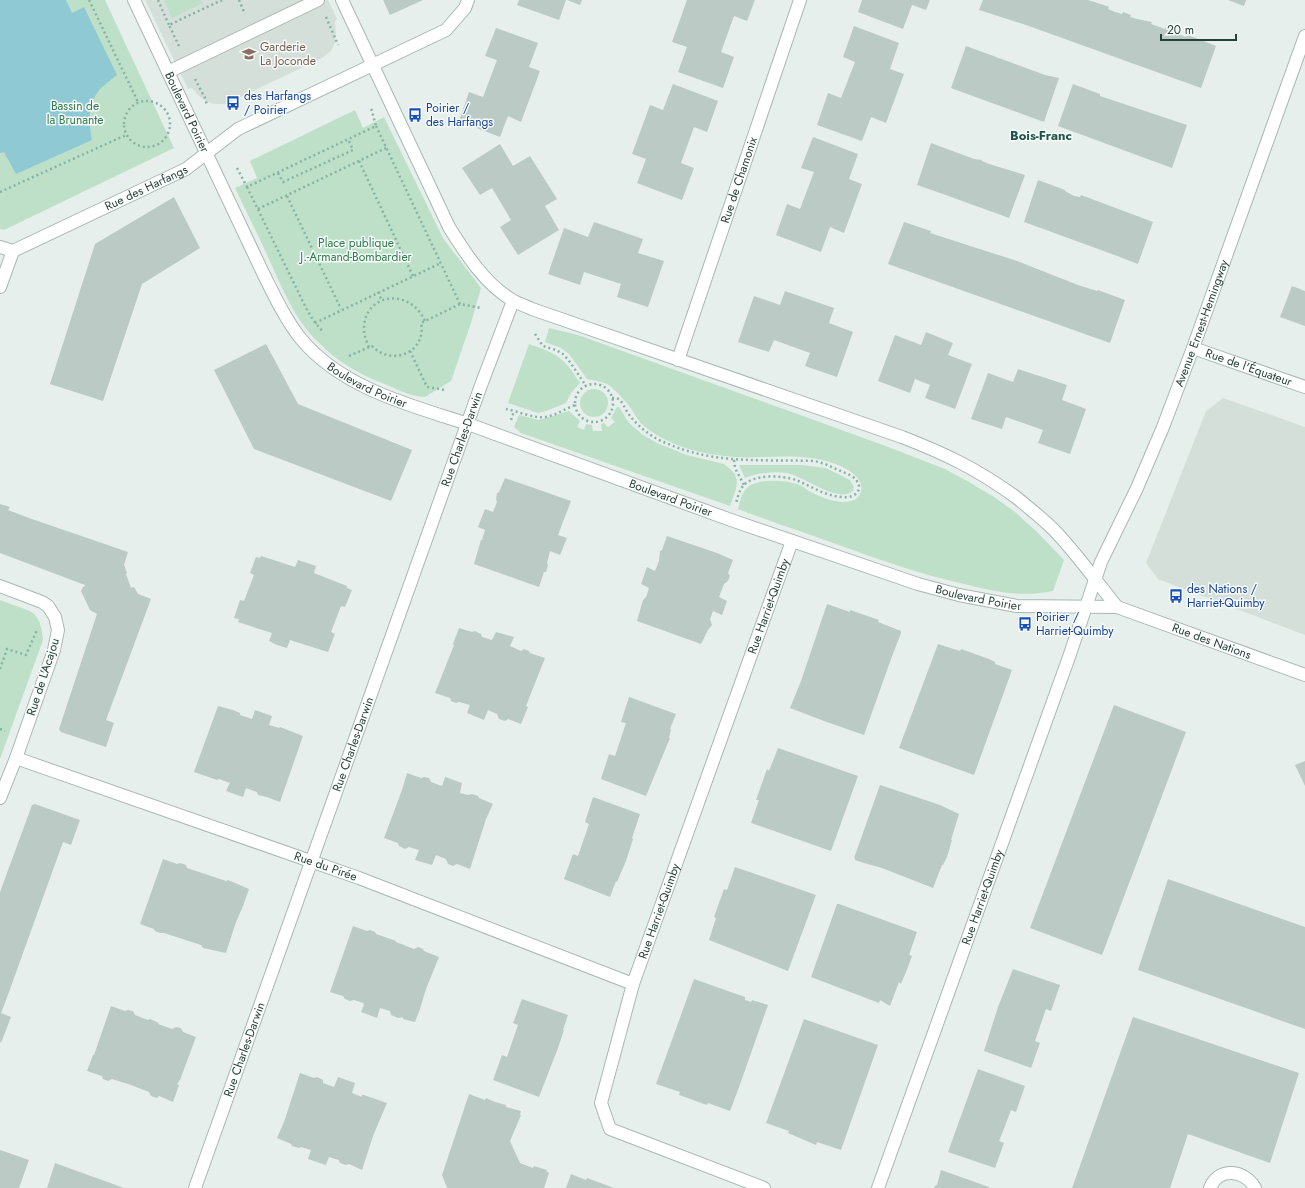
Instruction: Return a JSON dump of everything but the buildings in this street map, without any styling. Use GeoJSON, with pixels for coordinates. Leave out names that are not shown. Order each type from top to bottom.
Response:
{"type":"FeatureCollection","features":[{"type":"Feature","properties":{"kind":"street","name":"Boulevard Poirier"},"geometry":{"type":"LineString","coordinates":[[134,0],[280,308],[300,338],[313,353],[327,365],[361,384],[416,406],[792,541],[918,584],[959,595],[1017,606],[1117,607]]}},
{"type":"Feature","properties":{"kind":"street"},"geometry":{"type":"LineString","coordinates":[[342,0],[442,214],[475,265],[496,288],[513,301],[538,311],[902,437],[958,461],[983,475],[1033,510],[1053,529],[1117,607]]}},
{"type":"Feature","properties":{"kind":"street","name":"Rue des Harfangs"},"geometry":{"type":"LineString","coordinates":[[12,251],[186,169],[238,129],[446,30],[465,8],[468,0]]}},
{"type":"Feature","properties":{"kind":"street","name":"Rue de Chamonix"},"geometry":{"type":"LineString","coordinates":[[678,360],[800,0]]}},
{"type":"Feature","properties":{"kind":"street"},"geometry":{"type":"LineString","coordinates":[[168,72],[321,6]]}},
{"type":"Feature","properties":{"kind":"street","name":"Avenue Ernest-Hemingway"},"geometry":{"type":"LineString","coordinates":[[1086,606],[1101,562],[1150,460],[1193,348],[1305,36]]}},
{"type":"Feature","properties":{"kind":"street"},"geometry":{"type":"LineString","coordinates":[[0,247],[12,251],[0,287]]}},
{"type":"Feature","properties":{"kind":"street","name":"Rue Charles-Darwin"},"geometry":{"type":"LineString","coordinates":[[195,1188],[468,424],[482,381],[513,301]]}},
{"type":"Feature","properties":{"kind":"street","name":"Rue de l'Équateur"},"geometry":{"type":"LineString","coordinates":[[1193,348],[1305,387]]}},
{"type":"Feature","properties":{"kind":"street","name":"Rue Harriet-Quimby"},"geometry":{"type":"LineString","coordinates":[[764,1188],[610,1129],[600,1103],[633,984],[792,541]]}},
{"type":"Feature","properties":{"kind":"street","name":"Rue de L'Acajou"},"geometry":{"type":"LineString","coordinates":[[0,586],[42,602],[48,606],[56,617],[58,630],[54,650],[16,758],[0,798]]}},
{"type":"Feature","properties":{"kind":"street","name":"Rue Harriet-Quimby"},"geometry":{"type":"LineString","coordinates":[[878,1188],[1086,606]]}},
{"type":"Feature","properties":{"kind":"street","name":"Rue des Nations"},"geometry":{"type":"LineString","coordinates":[[1117,607],[1305,675]]}},
{"type":"Feature","properties":{"kind":"street","name":"Rue du Pirée"},"geometry":{"type":"LineString","coordinates":[[16,758],[359,878],[633,984]]}},
{"type":"Feature","properties":{"kind":"street"},"geometry":{"type":"LineString","coordinates":[[1210,1188],[1216,1179],[1223,1174],[1231,1173],[1246,1177],[1252,1182],[1255,1188]]}},
{"type":"Feature","properties":{"kind":"path"},"geometry":{"type":"LineString","coordinates":[[89,0],[138,102]]}},
{"type":"Feature","properties":{"kind":"path"},"geometry":{"type":"LineString","coordinates":[[158,0],[182,52]]}},
{"type":"Feature","properties":{"kind":"path"},"geometry":{"type":"LineString","coordinates":[[169,25],[222,0]]}},
{"type":"Feature","properties":{"kind":"path"},"geometry":{"type":"LineString","coordinates":[[321,6],[338,45]]}},
{"type":"Feature","properties":{"kind":"path"},"geometry":{"type":"LineString","coordinates":[[192,73],[207,105]]}},
{"type":"Feature","properties":{"kind":"path"},"geometry":{"type":"LineString","coordinates":[[146,100],[153,101],[166,109],[171,124],[169,132],[160,144],[152,147],[137,145],[126,135],[124,120],[126,112],[131,106],[138,102],[146,100]]}},
{"type":"Feature","properties":{"kind":"path"},"geometry":{"type":"LineString","coordinates":[[371,108],[376,126],[460,304]]}},
{"type":"Feature","properties":{"kind":"path"},"geometry":{"type":"LineString","coordinates":[[247,187],[376,126]]}},
{"type":"Feature","properties":{"kind":"path"},"geometry":{"type":"LineString","coordinates":[[0,192],[126,135]]}},
{"type":"Feature","properties":{"kind":"path"},"geometry":{"type":"LineString","coordinates":[[278,172],[282,182],[353,150],[348,139]]}},
{"type":"Feature","properties":{"kind":"path"},"geometry":{"type":"LineString","coordinates":[[258,209],[386,148]]}},
{"type":"Feature","properties":{"kind":"path"},"geometry":{"type":"LineString","coordinates":[[359,161],[413,276]]}},
{"type":"Feature","properties":{"kind":"path"},"geometry":{"type":"LineString","coordinates":[[237,168],[306,308],[315,323],[328,337]]}},
{"type":"Feature","properties":{"kind":"path"},"geometry":{"type":"LineString","coordinates":[[287,196],[342,309]]}},
{"type":"Feature","properties":{"kind":"path"},"geometry":{"type":"LineString","coordinates":[[315,323],[441,263]]}},
{"type":"Feature","properties":{"kind":"path"},"geometry":{"type":"LineString","coordinates":[[378,292],[382,301]]}},
{"type":"Feature","properties":{"kind":"path"},"geometry":{"type":"LineString","coordinates":[[369,347],[364,335],[364,323],[369,311],[374,305],[382,301],[390,298],[406,300],[419,310],[425,321]]}},
{"type":"Feature","properties":{"kind":"path"},"geometry":{"type":"LineString","coordinates":[[345,358],[372,346],[389,356],[402,355],[410,351],[419,342],[422,331],[421,323],[460,304],[481,308]]}},
{"type":"Feature","properties":{"kind":"path"},"geometry":{"type":"LineString","coordinates":[[535,334],[543,346],[556,350],[570,362],[586,386]]}},
{"type":"Feature","properties":{"kind":"path"},"geometry":{"type":"LineString","coordinates":[[410,351],[427,386],[446,390]]}},
{"type":"Feature","properties":{"kind":"path"},"geometry":{"type":"LineString","coordinates":[[346,353],[350,356]]}},
{"type":"Feature","properties":{"kind":"path"},"geometry":{"type":"LineString","coordinates":[[586,386],[602,386],[608,391],[612,398],[610,413],[604,419],[597,422],[589,422],[577,413],[575,405],[577,394],[586,386]]}},
{"type":"Feature","properties":{"kind":"path"},"geometry":{"type":"LineString","coordinates":[[612,398],[620,400],[630,416],[651,435],[662,442],[677,448],[708,457],[734,460],[815,461],[852,476],[856,479],[859,488],[855,495],[843,498],[828,494],[794,479],[782,476],[754,479],[744,485],[740,491],[735,508]]}},
{"type":"Feature","properties":{"kind":"path"},"geometry":{"type":"LineString","coordinates":[[506,409],[534,417],[544,417],[575,405]]}},
{"type":"Feature","properties":{"kind":"path"},"geometry":{"type":"LineString","coordinates":[[511,422],[514,411]]}},
{"type":"Feature","properties":{"kind":"path"},"geometry":{"type":"LineString","coordinates":[[734,460],[735,468],[744,485]]}},
{"type":"Feature","properties":{"kind":"path"},"geometry":{"type":"LineString","coordinates":[[0,669],[7,649],[26,655],[37,629]]}},
{"type":"Feature","properties":{"kind":"shaded area","name":"Garderie La Joconde"},"geometry":{"type":"Polygon","coordinates":[[[145,0],[328,0],[337,19],[335,21],[335,43],[331,51],[322,58],[236,99],[224,104],[213,104],[204,100],[192,88],[188,89],[145,0]]]}},
{"type":"Feature","properties":{"kind":"shaded area"},"geometry":{"type":"Polygon","coordinates":[[[1223,398],[1305,427],[1305,635],[1158,579],[1146,563],[1206,411],[1223,398]]]}},
{"type":"Feature","properties":{"kind":"green space","name":"Bassin de la Brunante"},"geometry":{"type":"Polygon","coordinates":[[[0,0],[105,0],[174,148],[4,230],[0,229],[0,0]]]}},
{"type":"Feature","properties":{"kind":"green space"},"geometry":{"type":"Polygon","coordinates":[[[164,0],[201,0],[203,3],[172,18],[164,0]]]}},
{"type":"Feature","properties":{"kind":"green space","name":"Place publique J.-Armand-Bombardier"},"geometry":{"type":"Polygon","coordinates":[[[355,110],[363,128],[384,117],[443,238],[481,288],[471,323],[451,381],[425,397],[414,396],[403,392],[356,371],[332,355],[310,333],[302,324],[284,292],[235,188],[257,178],[250,161],[355,110]]]}},
{"type":"Feature","properties":{"kind":"green space"},"geometry":{"type":"Polygon","coordinates":[[[549,328],[578,335],[883,445],[945,469],[994,497],[1015,512],[1064,560],[1053,591],[1029,594],[1006,593],[944,579],[880,560],[738,509],[746,489],[760,482],[784,481],[800,485],[811,492],[840,502],[856,499],[859,496],[861,486],[858,478],[848,470],[833,463],[818,459],[803,457],[740,457],[713,455],[692,450],[661,437],[641,423],[631,408],[610,386],[602,382],[587,379],[569,354],[561,348],[545,342],[549,328]]]}},
{"type":"Feature","properties":{"kind":"green space"},"geometry":{"type":"Polygon","coordinates":[[[529,344],[547,351],[559,358],[569,367],[580,383],[571,393],[566,403],[538,413],[508,403],[529,344]]]}},
{"type":"Feature","properties":{"kind":"green space"},"geometry":{"type":"Polygon","coordinates":[[[594,389],[604,393],[608,403],[604,413],[594,417],[584,413],[580,403],[584,393],[594,389]]]}},
{"type":"Feature","properties":{"kind":"green space"},"geometry":{"type":"Polygon","coordinates":[[[617,407],[619,407],[629,423],[643,435],[657,443],[687,455],[724,464],[729,468],[735,474],[737,481],[730,506],[521,433],[514,427],[519,415],[539,420],[569,411],[580,421],[577,427],[584,430],[586,424],[592,425],[593,431],[602,431],[601,424],[604,423],[608,427],[615,422],[611,418],[617,407]]]}},
{"type":"Feature","properties":{"kind":"green space"},"geometry":{"type":"Polygon","coordinates":[[[739,465],[801,465],[826,468],[850,480],[854,487],[853,491],[847,494],[839,494],[830,492],[794,475],[782,472],[771,472],[745,478],[739,465]]]}},
{"type":"Feature","properties":{"kind":"green space"},"geometry":{"type":"Polygon","coordinates":[[[0,600],[33,613],[42,629],[43,640],[0,759],[0,600]]]}},
{"type":"Feature","properties":{"kind":"water","name":"Bassin de la Brunante"},"geometry":{"type":"Polygon","coordinates":[[[0,0],[66,0],[72,13],[84,7],[117,75],[100,89],[93,101],[90,113],[92,140],[16,174],[4,152],[0,153],[0,0]]]}},
{"type":"Feature","properties":{"kind":"place","name":"Garderie La Joconde"},"geometry":{"type":"Point","coordinates":[249,54]}},
{"type":"Feature","properties":{"kind":"place","name":"des Harfangs / Poirier"},"geometry":{"type":"Point","coordinates":[233,103]}},
{"type":"Feature","properties":{"kind":"place","name":"Poirier / des Harfangs"},"geometry":{"type":"Point","coordinates":[415,115]}},
{"type":"Feature","properties":{"kind":"place","name":"des Nations / Harriet-Quimby"},"geometry":{"type":"Point","coordinates":[1176,596]}},
{"type":"Feature","properties":{"kind":"place","name":"Poirier / Harriet-Quimby"},"geometry":{"type":"Point","coordinates":[1025,624]}},
{"type":"Feature","properties":{"kind":"district","name":"Bois-Franc"},"geometry":{"type":"Point","coordinates":[1041,135]}}]}
